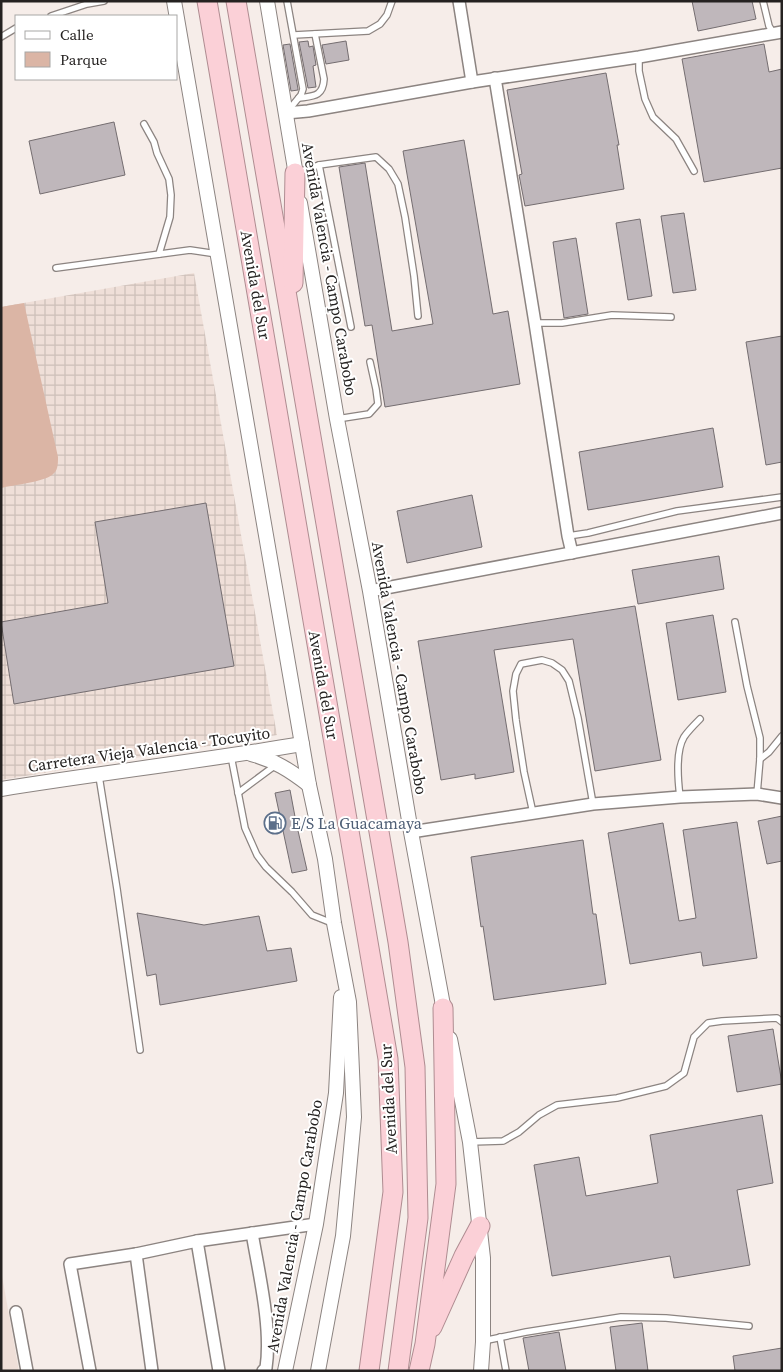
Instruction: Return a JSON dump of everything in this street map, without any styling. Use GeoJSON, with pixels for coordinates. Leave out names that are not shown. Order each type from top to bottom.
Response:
{"type":"FeatureCollection","features":[{"type":"Feature","properties":{"kind":"highway","name":"Avenida del Sur"},"geometry":{"type":"LineString","coordinates":[[207,1],[388,1059],[393,1192],[369,1371]]}},
{"type":"Feature","properties":{"kind":"highway","name":"Avenida del Sur"},"geometry":{"type":"LineString","coordinates":[[236,1],[398,942],[415,1068],[418,1218],[398,1371]]}},
{"type":"Feature","properties":{"kind":"highway"},"geometry":{"type":"LineString","coordinates":[[292,326],[295,173]]}},
{"type":"Feature","properties":{"kind":"highway"},"geometry":{"type":"LineString","coordinates":[[419,1371],[446,1184],[443,1008]]}},
{"type":"Feature","properties":{"kind":"highway"},"geometry":{"type":"LineString","coordinates":[[424,1344],[464,1256],[480,1226]]}},
{"type":"Feature","properties":{"kind":"street","name":"Avenida Valencia - Campo Carabobo"},"geometry":{"type":"LineString","coordinates":[[174,1],[176,15]]}},
{"type":"Feature","properties":{"kind":"street","name":"Avenida Valencia - Campo Carabobo"},"geometry":{"type":"LineString","coordinates":[[267,1],[337,419],[370,591],[443,1008],[470,1142],[483,1258],[482,1342]]}},
{"type":"Feature","properties":{"kind":"street"},"geometry":{"type":"LineString","coordinates":[[459,1],[472,82]]}},
{"type":"Feature","properties":{"kind":"street","name":"Avenida Valencia - Campo Carabobo"},"geometry":{"type":"LineString","coordinates":[[178,24],[309,785],[325,859],[334,924],[349,1002],[354,1117],[343,1236],[318,1371]]}},
{"type":"Feature","properties":{"kind":"street"},"geometry":{"type":"LineString","coordinates":[[286,113],[317,110],[495,78],[639,57],[778,33]]}},
{"type":"Feature","properties":{"kind":"street"},"geometry":{"type":"LineString","coordinates":[[495,78],[572,553]]}},
{"type":"Feature","properties":{"kind":"street"},"geometry":{"type":"LineString","coordinates":[[370,591],[782,513]]}},
{"type":"Feature","properties":{"kind":"street","name":"Carretera Vieja Valencia - Tocuyito"},"geometry":{"type":"LineString","coordinates":[[1,789],[302,744]]}},
{"type":"Feature","properties":{"kind":"street"},"geometry":{"type":"LineString","coordinates":[[249,753],[278,763],[309,785]]}},
{"type":"Feature","properties":{"kind":"street"},"geometry":{"type":"LineString","coordinates":[[411,832],[593,804],[757,794],[782,798]]}},
{"type":"Feature","properties":{"kind":"street","name":"Avenida Valencia - Campo Carabobo"},"geometry":{"type":"LineString","coordinates":[[286,1371],[316,1224],[336,1092],[343,968]]}},
{"type":"Feature","properties":{"kind":"street"},"geometry":{"type":"LineString","coordinates":[[90,1371],[70,1264],[136,1254],[197,1241],[316,1224]]}},
{"type":"Feature","properties":{"kind":"street"},"geometry":{"type":"LineString","coordinates":[[252,1233],[266,1321],[268,1359],[266,1368],[263,1371]]}},
{"type":"Feature","properties":{"kind":"street"},"geometry":{"type":"LineString","coordinates":[[197,1241],[219,1371]]}},
{"type":"Feature","properties":{"kind":"street"},"geometry":{"type":"LineString","coordinates":[[136,1254],[152,1371]]}},
{"type":"Feature","properties":{"kind":"street"},"geometry":{"type":"LineString","coordinates":[[16,1312],[27,1371]]}},
{"type":"Feature","properties":{"kind":"street"},"geometry":{"type":"LineString","coordinates":[[481,1371],[482,1342]]}},
{"type":"Feature","properties":{"kind":"street"},"geometry":{"type":"LineString","coordinates":[[482,1342],[486,1371]]}},
{"type":"Feature","properties":{"kind":"lane"},"geometry":{"type":"LineString","coordinates":[[53,15],[87,4],[104,1]]}},
{"type":"Feature","properties":{"kind":"lane"},"geometry":{"type":"LineString","coordinates":[[286,113],[303,89],[287,1]]}},
{"type":"Feature","properties":{"kind":"lane"},"geometry":{"type":"LineString","coordinates":[[294,35],[368,31],[380,24],[387,15],[392,1]]}},
{"type":"Feature","properties":{"kind":"lane"},"geometry":{"type":"LineString","coordinates":[[763,1],[769,26],[778,33]]}},
{"type":"Feature","properties":{"kind":"lane"},"geometry":{"type":"LineString","coordinates":[[1,37],[15,29]]}},
{"type":"Feature","properties":{"kind":"lane"},"geometry":{"type":"LineString","coordinates":[[298,98],[316,95],[324,86],[315,34]]}},
{"type":"Feature","properties":{"kind":"lane"},"geometry":{"type":"LineString","coordinates":[[639,57],[641,80],[653,117],[676,138],[694,172]]}},
{"type":"Feature","properties":{"kind":"lane"},"geometry":{"type":"LineString","coordinates":[[144,124],[154,142],[169,179],[171,195],[170,217],[159,254]]}},
{"type":"Feature","properties":{"kind":"lane"},"geometry":{"type":"LineString","coordinates":[[295,173],[305,168],[319,165],[376,157],[389,169],[398,184],[405,217],[418,316]]}},
{"type":"Feature","properties":{"kind":"lane"},"geometry":{"type":"LineString","coordinates":[[319,165],[351,327]]}},
{"type":"Feature","properties":{"kind":"lane"},"geometry":{"type":"LineString","coordinates":[[56,268],[190,250],[218,254]]}},
{"type":"Feature","properties":{"kind":"lane"},"geometry":{"type":"LineString","coordinates":[[535,323],[562,323],[612,315],[671,317]]}},
{"type":"Feature","properties":{"kind":"lane"},"geometry":{"type":"LineString","coordinates":[[337,419],[369,414],[378,404],[370,362]]}},
{"type":"Feature","properties":{"kind":"lane"},"geometry":{"type":"LineString","coordinates":[[568,536],[677,511],[782,497]]}},
{"type":"Feature","properties":{"kind":"lane"},"geometry":{"type":"LineString","coordinates":[[735,622],[747,686],[760,738],[757,794]]}},
{"type":"Feature","properties":{"kind":"lane"},"geometry":{"type":"LineString","coordinates":[[533,813],[524,772],[513,691],[516,674],[521,664],[542,660],[552,662],[562,670],[569,680],[578,718],[593,804]]}},
{"type":"Feature","properties":{"kind":"lane"},"geometry":{"type":"LineString","coordinates":[[680,798],[678,757],[683,738],[700,719]]}},
{"type":"Feature","properties":{"kind":"lane"},"geometry":{"type":"LineString","coordinates":[[760,759],[769,752],[782,736]]}},
{"type":"Feature","properties":{"kind":"lane"},"geometry":{"type":"LineString","coordinates":[[231,755],[245,828],[257,855],[312,915],[334,924]]}},
{"type":"Feature","properties":{"kind":"lane"},"geometry":{"type":"LineString","coordinates":[[238,793],[278,763]]}},
{"type":"Feature","properties":{"kind":"lane"},"geometry":{"type":"LineString","coordinates":[[99,774],[140,1050]]}},
{"type":"Feature","properties":{"kind":"lane"},"geometry":{"type":"LineString","coordinates":[[470,1142],[503,1140],[519,1132],[539,1115],[557,1105],[617,1098],[666,1086],[684,1073],[694,1037],[708,1023],[777,1018],[782,1022]]}},
{"type":"Feature","properties":{"kind":"lane"},"geometry":{"type":"LineString","coordinates":[[482,1342],[526,1332],[621,1317],[666,1318],[749,1326]]}},
{"type":"Feature","properties":{"kind":"lane"},"geometry":{"type":"LineString","coordinates":[[500,1337],[506,1371]]}},
{"type":"Feature","properties":{"kind":"shaded area"},"geometry":{"type":"Polygon","coordinates":[[[194,273],[277,735],[1,780],[1,307],[194,273]]]}},
{"type":"Feature","properties":{"kind":"shaded area"},"geometry":{"type":"Polygon","coordinates":[[[1,1270],[19,1371],[1,1371],[1,1270]]]}},
{"type":"Feature","properties":{"kind":"green space"},"geometry":{"type":"Polygon","coordinates":[[[24,303],[58,457],[58,465],[52,475],[48,477],[1,488],[1,307],[24,303]]]}},
{"type":"Feature","properties":{"kind":"building"},"geometry":{"type":"Polygon","coordinates":[[[692,1],[752,1],[756,19],[698,31],[692,1]]]}},
{"type":"Feature","properties":{"kind":"building"},"geometry":{"type":"Polygon","coordinates":[[[308,41],[309,47],[313,46],[316,65],[313,66],[316,87],[308,88],[299,42],[308,41]]]}},
{"type":"Feature","properties":{"kind":"building"},"geometry":{"type":"Polygon","coordinates":[[[346,41],[349,60],[326,64],[322,45],[346,41]]]}},
{"type":"Feature","properties":{"kind":"building"},"geometry":{"type":"Polygon","coordinates":[[[290,44],[298,89],[291,91],[283,45],[290,44]]]}},
{"type":"Feature","properties":{"kind":"building"},"geometry":{"type":"Polygon","coordinates":[[[764,44],[769,72],[782,69],[782,168],[704,182],[682,59],[764,44]]]}},
{"type":"Feature","properties":{"kind":"building"},"geometry":{"type":"Polygon","coordinates":[[[606,73],[619,145],[617,145],[624,189],[525,206],[519,175],[522,174],[507,90],[606,73]]]}},
{"type":"Feature","properties":{"kind":"building"},"geometry":{"type":"Polygon","coordinates":[[[114,122],[125,175],[40,194],[29,141],[114,122]]]}},
{"type":"Feature","properties":{"kind":"building"},"geometry":{"type":"Polygon","coordinates":[[[464,140],[493,314],[508,311],[520,384],[385,407],[372,325],[365,326],[339,167],[365,163],[392,331],[433,324],[403,151],[464,140]]]}},
{"type":"Feature","properties":{"kind":"building"},"geometry":{"type":"Polygon","coordinates":[[[684,213],[696,290],[673,293],[661,216],[684,213]]]}},
{"type":"Feature","properties":{"kind":"building"},"geometry":{"type":"Polygon","coordinates":[[[640,219],[652,296],[628,300],[616,223],[640,219]]]}},
{"type":"Feature","properties":{"kind":"building"},"geometry":{"type":"Polygon","coordinates":[[[576,238],[588,314],[564,318],[553,242],[576,238]]]}},
{"type":"Feature","properties":{"kind":"building"},"geometry":{"type":"Polygon","coordinates":[[[782,336],[782,462],[766,465],[746,342],[782,336]]]}},
{"type":"Feature","properties":{"kind":"building"},"geometry":{"type":"Polygon","coordinates":[[[713,428],[723,487],[588,510],[579,452],[713,428]]]}},
{"type":"Feature","properties":{"kind":"building"},"geometry":{"type":"Polygon","coordinates":[[[472,495],[482,547],[407,563],[397,511],[472,495]]]}},
{"type":"Feature","properties":{"kind":"building"},"geometry":{"type":"Polygon","coordinates":[[[206,503],[234,666],[14,704],[1,622],[108,603],[95,522],[206,503]]]}},
{"type":"Feature","properties":{"kind":"building"},"geometry":{"type":"Polygon","coordinates":[[[719,556],[724,589],[638,604],[632,570],[719,556]]]}},
{"type":"Feature","properties":{"kind":"building"},"geometry":{"type":"Polygon","coordinates":[[[635,606],[661,760],[595,771],[573,639],[494,650],[514,772],[475,779],[475,774],[441,780],[418,641],[635,606]]]}},
{"type":"Feature","properties":{"kind":"building"},"geometry":{"type":"Polygon","coordinates":[[[713,615],[726,692],[678,700],[666,623],[713,615]]]}},
{"type":"Feature","properties":{"kind":"building"},"geometry":{"type":"Polygon","coordinates":[[[290,790],[307,870],[292,873],[275,793],[290,790]]]}},
{"type":"Feature","properties":{"kind":"building"},"geometry":{"type":"Polygon","coordinates":[[[782,816],[782,861],[767,864],[758,821],[782,816]]]}},
{"type":"Feature","properties":{"kind":"building"},"geometry":{"type":"Polygon","coordinates":[[[737,822],[757,958],[703,966],[701,952],[630,964],[608,833],[663,823],[679,921],[696,918],[683,830],[737,822]]]}},
{"type":"Feature","properties":{"kind":"building"},"geometry":{"type":"Polygon","coordinates":[[[583,840],[593,914],[596,914],[606,984],[494,1000],[471,857],[583,840]]]}},
{"type":"Feature","properties":{"kind":"building"},"geometry":{"type":"Polygon","coordinates":[[[137,913],[204,925],[259,916],[267,951],[291,948],[297,981],[160,1005],[156,974],[147,976],[137,913]]]}},
{"type":"Feature","properties":{"kind":"building"},"geometry":{"type":"Polygon","coordinates":[[[773,1029],[782,1084],[737,1092],[728,1036],[773,1029]]]}},
{"type":"Feature","properties":{"kind":"building"},"geometry":{"type":"Polygon","coordinates":[[[762,1115],[773,1183],[737,1190],[750,1265],[674,1278],[670,1256],[552,1276],[534,1165],[579,1157],[586,1196],[658,1183],[650,1135],[762,1115]]]}},
{"type":"Feature","properties":{"kind":"building"},"geometry":{"type":"Polygon","coordinates":[[[642,1323],[648,1371],[616,1371],[610,1327],[642,1323]]]}},
{"type":"Feature","properties":{"kind":"building"},"geometry":{"type":"Polygon","coordinates":[[[559,1332],[566,1371],[529,1371],[523,1338],[559,1332]]]}},
{"type":"Feature","properties":{"kind":"building"},"geometry":{"type":"Polygon","coordinates":[[[782,1348],[782,1371],[735,1371],[733,1356],[782,1348]]]}},
{"type":"Feature","properties":{"kind":"place","name":"E/S La Guacamaya"},"geometry":{"type":"Point","coordinates":[275,823]}}]}
